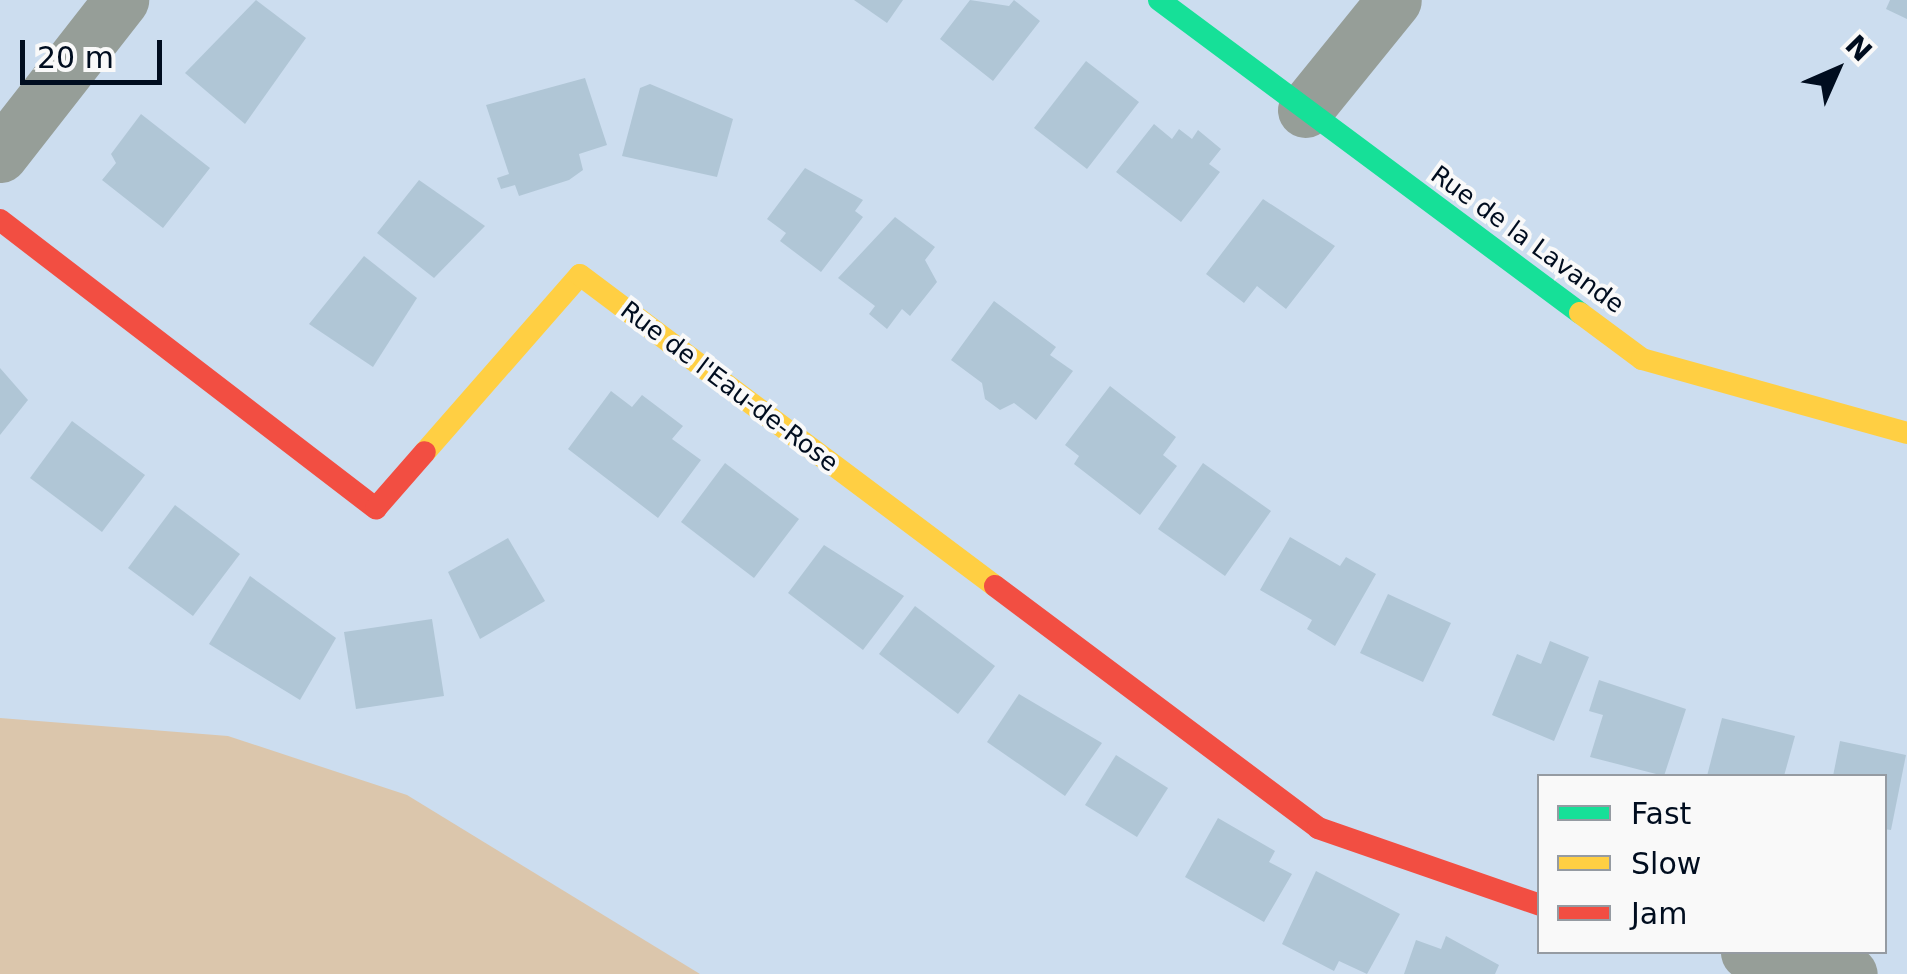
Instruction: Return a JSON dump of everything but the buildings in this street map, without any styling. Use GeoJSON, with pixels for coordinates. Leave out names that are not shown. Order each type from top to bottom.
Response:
{"type":"FeatureCollection","features":[{"type":"Feature","properties":{"kind":"street"},"geometry":{"type":"LineString","coordinates":[[0,155],[121,0]]}},
{"type":"Feature","properties":{"kind":"street","name":"Rue de la Lavande"},"geometry":{"type":"LineString","coordinates":[[1159,0],[1642,359],[1907,434]]}},
{"type":"Feature","properties":{"kind":"street"},"geometry":{"type":"LineString","coordinates":[[1305,110],[1394,0]]}},
{"type":"Feature","properties":{"kind":"street","name":"Rue de l'Eau-de-Rose"},"geometry":{"type":"LineString","coordinates":[[0,220],[376,508],[580,274],[1318,828],[1537,903]]}},
{"type":"Feature","properties":{"kind":"street"},"geometry":{"type":"LineString","coordinates":[[1757,954],[1850,974]]}},
{"type":"Feature","properties":{"kind":"shaded area"},"geometry":{"type":"Polygon","coordinates":[[[0,718],[228,736],[407,795],[700,974],[0,974],[0,718]]]}},
{"type":"Feature","properties":{"kind":"traffic: fast"},"geometry":{"type":"LineString","coordinates":[[1159,0],[1580,313]]}},
{"type":"Feature","properties":{"kind":"traffic: slow"},"geometry":{"type":"LineString","coordinates":[[425,452],[580,275],[995,586]]}},
{"type":"Feature","properties":{"kind":"traffic: slow"},"geometry":{"type":"LineString","coordinates":[[1580,313],[1642,359],[1907,433]]}},
{"type":"Feature","properties":{"kind":"traffic: jam"},"geometry":{"type":"LineString","coordinates":[[0,220],[376,508],[425,452]]}},
{"type":"Feature","properties":{"kind":"traffic: jam"},"geometry":{"type":"LineString","coordinates":[[995,586],[1318,828],[1537,904]]}}]}
